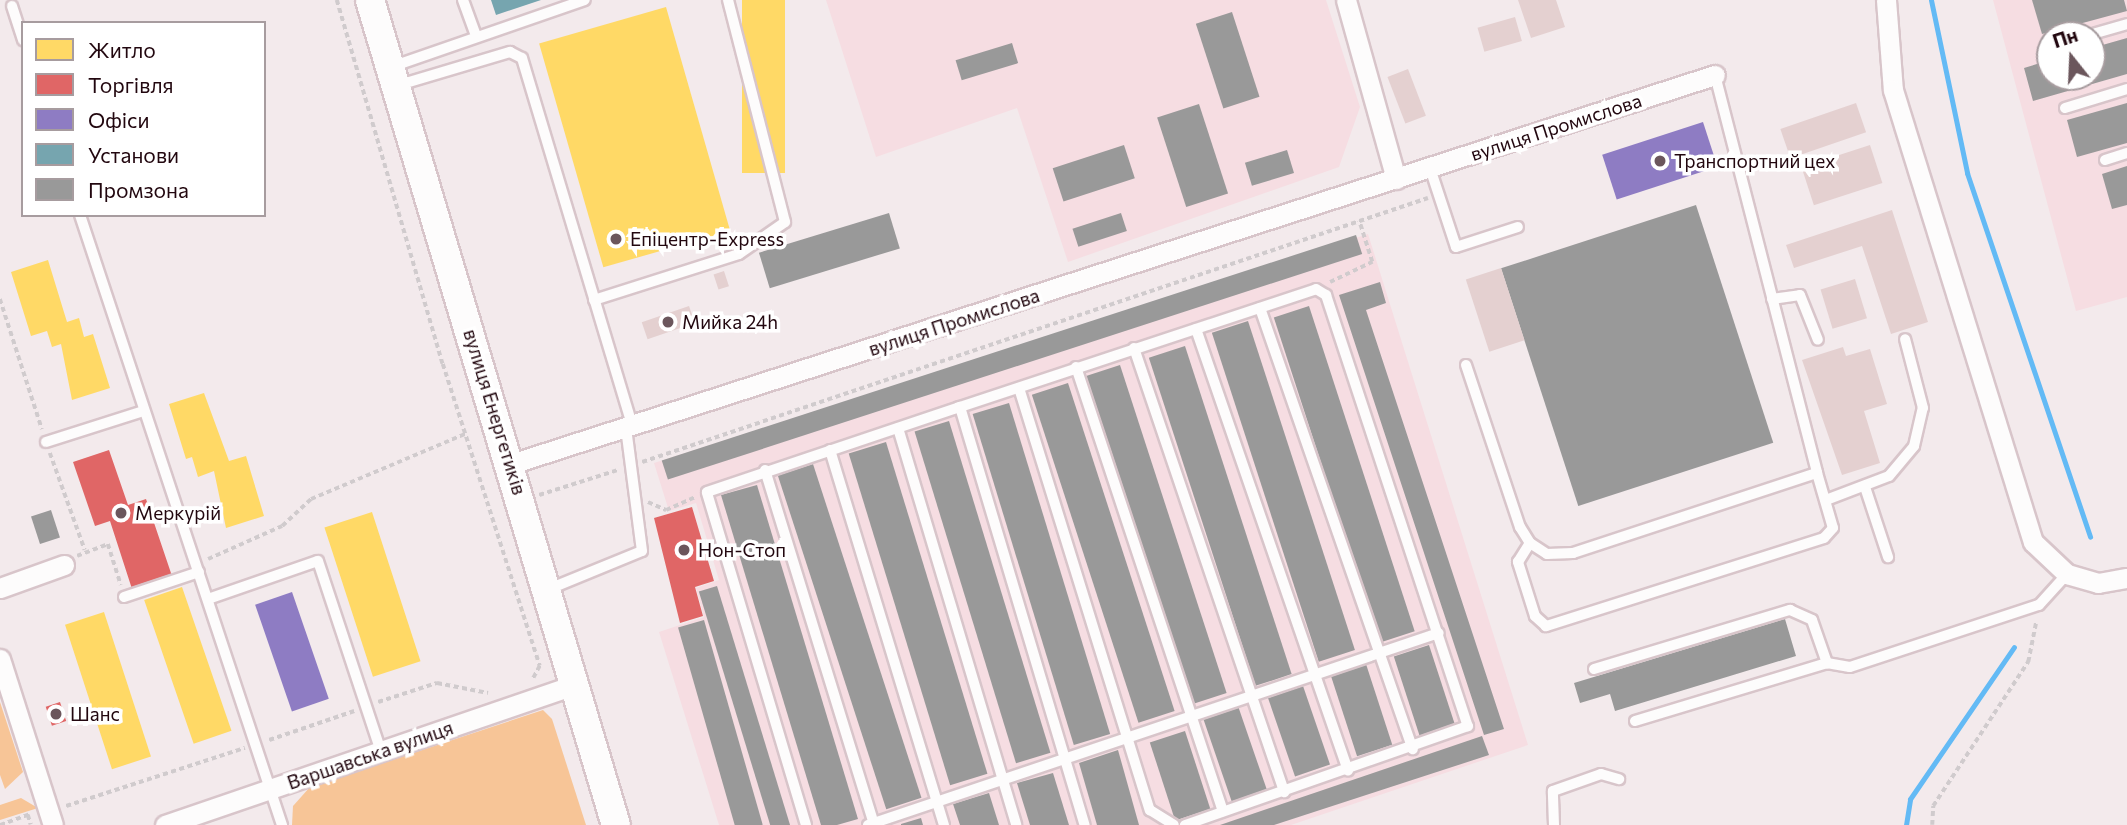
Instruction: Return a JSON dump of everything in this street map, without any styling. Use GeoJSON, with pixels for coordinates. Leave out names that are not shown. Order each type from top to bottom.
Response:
{"type":"FeatureCollection","features":[{"type":"Feature","properties":{"kind":"main road","name":"вулиця Енергетиків"},"geometry":{"type":"LineString","coordinates":[[370,0],[549,589],[616,825]]}},
{"type":"Feature","properties":{"kind":"street"},"geometry":{"type":"LineString","coordinates":[[1346,0],[1396,178]]}},
{"type":"Feature","properties":{"kind":"street"},"geometry":{"type":"LineString","coordinates":[[1886,0],[1893,90],[2029,528],[2041,551],[2067,574],[2098,583],[2127,578]]}},
{"type":"Feature","properties":{"kind":"street","name":"вулиця Промислова"},"geometry":{"type":"LineString","coordinates":[[511,464],[1715,75]]}},
{"type":"Feature","properties":{"kind":"street"},"geometry":{"type":"LineString","coordinates":[[0,588],[64,565]]}},
{"type":"Feature","properties":{"kind":"street"},"geometry":{"type":"LineString","coordinates":[[0,659],[40,769],[53,825]]}},
{"type":"Feature","properties":{"kind":"street","name":"Варшавська вулиця"},"geometry":{"type":"LineString","coordinates":[[165,825],[576,684]]}},
{"type":"Feature","properties":{"kind":"lane"},"geometry":{"type":"LineString","coordinates":[[463,0],[476,36]]}},
{"type":"Feature","properties":{"kind":"lane"},"geometry":{"type":"LineString","coordinates":[[393,76],[476,36],[585,0]]}},
{"type":"Feature","properties":{"kind":"lane"},"geometry":{"type":"LineString","coordinates":[[594,300],[739,254],[785,222],[728,0]]}},
{"type":"Feature","properties":{"kind":"lane"},"geometry":{"type":"LineString","coordinates":[[12,6],[21,34]]}},
{"type":"Feature","properties":{"kind":"lane"},"geometry":{"type":"LineString","coordinates":[[2106,30],[2127,24]]}},
{"type":"Feature","properties":{"kind":"lane"},"geometry":{"type":"LineString","coordinates":[[393,76],[510,52],[522,58],[629,427],[642,551],[549,589]]}},
{"type":"Feature","properties":{"kind":"lane"},"geometry":{"type":"LineString","coordinates":[[1530,543],[1518,562],[1535,616],[1553,625],[1824,538],[1833,527],[1715,75]]}},
{"type":"Feature","properties":{"kind":"lane"},"geometry":{"type":"LineString","coordinates":[[2065,108],[2127,89]]}},
{"type":"Feature","properties":{"kind":"lane"},"geometry":{"type":"LineString","coordinates":[[2105,160],[2127,153]]}},
{"type":"Feature","properties":{"kind":"lane"},"geometry":{"type":"LineString","coordinates":[[1430,168],[1456,247],[1518,227]]}},
{"type":"Feature","properties":{"kind":"lane"},"geometry":{"type":"LineString","coordinates":[[81,217],[282,825]]}},
{"type":"Feature","properties":{"kind":"lane"},"geometry":{"type":"LineString","coordinates":[[806,825],[709,489],[1316,289],[1326,295],[1468,726],[1413,749],[1185,825]]}},
{"type":"Feature","properties":{"kind":"lane"},"geometry":{"type":"LineString","coordinates":[[1772,299],[1800,295],[1818,340]]}},
{"type":"Feature","properties":{"kind":"lane"},"geometry":{"type":"LineString","coordinates":[[1260,308],[1377,653],[1413,749]]}},
{"type":"Feature","properties":{"kind":"lane"},"geometry":{"type":"LineString","coordinates":[[1196,329],[1348,771]]}},
{"type":"Feature","properties":{"kind":"lane"},"geometry":{"type":"LineString","coordinates":[[1826,500],[1866,487],[1899,467],[1919,433],[1922,394],[1905,339]]}},
{"type":"Feature","properties":{"kind":"lane"},"geometry":{"type":"LineString","coordinates":[[1134,348],[1284,792]]}},
{"type":"Feature","properties":{"kind":"lane"},"geometry":{"type":"LineString","coordinates":[[1466,365],[1530,543],[1547,554],[1573,553],[1817,473]]}},
{"type":"Feature","properties":{"kind":"lane"},"geometry":{"type":"LineString","coordinates":[[1076,367],[1223,811]]}},
{"type":"Feature","properties":{"kind":"lane"},"geometry":{"type":"LineString","coordinates":[[1019,388],[1150,810],[1174,825]]}},
{"type":"Feature","properties":{"kind":"lane"},"geometry":{"type":"LineString","coordinates":[[960,407],[1085,825]]}},
{"type":"Feature","properties":{"kind":"lane"},"geometry":{"type":"LineString","coordinates":[[46,442],[144,411]]}},
{"type":"Feature","properties":{"kind":"lane"},"geometry":{"type":"LineString","coordinates":[[898,428],[1016,825]]}},
{"type":"Feature","properties":{"kind":"lane"},"geometry":{"type":"LineString","coordinates":[[830,450],[944,825]]}},
{"type":"Feature","properties":{"kind":"lane"},"geometry":{"type":"LineString","coordinates":[[765,470],[872,824],[1191,714],[1439,634]]}},
{"type":"Feature","properties":{"kind":"lane"},"geometry":{"type":"LineString","coordinates":[[1866,487],[1888,556]]}},
{"type":"Feature","properties":{"kind":"lane"},"geometry":{"type":"LineString","coordinates":[[208,599],[318,561],[381,752]]}},
{"type":"Feature","properties":{"kind":"lane"},"geometry":{"type":"LineString","coordinates":[[124,597],[199,572]]}},
{"type":"Feature","properties":{"kind":"lane"},"geometry":{"type":"LineString","coordinates":[[1635,720],[1828,663],[1850,667],[2039,605],[2067,574]]}},
{"type":"Feature","properties":{"kind":"lane"},"geometry":{"type":"LineString","coordinates":[[1594,669],[1790,610],[1812,620],[1828,663]]}},
{"type":"Feature","properties":{"kind":"lane"},"geometry":{"type":"LineString","coordinates":[[1554,825],[1553,791],[1601,774],[1619,779]]}},
{"type":"Feature","properties":{"kind":"path"},"geometry":{"type":"LineString","coordinates":[[337,0],[465,434],[540,666],[530,684]]}},
{"type":"Feature","properties":{"kind":"path"},"geometry":{"type":"LineString","coordinates":[[490,511],[1439,194]]}},
{"type":"Feature","properties":{"kind":"path"},"geometry":{"type":"LineString","coordinates":[[1316,289],[1372,262],[1359,221]]}},
{"type":"Feature","properties":{"kind":"path"},"geometry":{"type":"LineString","coordinates":[[0,299],[46,442],[85,550]]}},
{"type":"Feature","properties":{"kind":"path"},"geometry":{"type":"LineString","coordinates":[[199,572],[211,555],[282,526],[311,499],[465,434]]}},
{"type":"Feature","properties":{"kind":"path"},"geometry":{"type":"LineString","coordinates":[[632,465],[646,500],[658,509],[709,489]]}},
{"type":"Feature","properties":{"kind":"path"},"geometry":{"type":"LineString","coordinates":[[64,565],[85,550],[108,544],[124,597]]}},
{"type":"Feature","properties":{"kind":"path"},"geometry":{"type":"LineString","coordinates":[[1932,825],[1933,806],[2028,662],[2039,605]]}},
{"type":"Feature","properties":{"kind":"path"},"geometry":{"type":"LineString","coordinates":[[28,816],[31,825]]}},
{"type":"Feature","properties":{"kind":"shaded area"},"geometry":{"type":"Polygon","coordinates":[[[826,0],[1326,0],[1360,107],[1339,167],[1068,262],[1017,108],[876,157],[826,0]]]}},
{"type":"Feature","properties":{"kind":"shaded area"},"geometry":{"type":"Polygon","coordinates":[[[1993,0],[2127,0],[2127,297],[2076,311],[1993,0]]]}},
{"type":"Feature","properties":{"kind":"shaded area"},"geometry":{"type":"Polygon","coordinates":[[[1368,234],[1528,745],[1291,825],[719,825],[659,632],[704,617],[696,588],[719,580],[696,503],[669,511],[654,463],[1368,234]]]}},
{"type":"Feature","properties":{"kind":"shaded area"},"geometry":{"type":"Polygon","coordinates":[[[0,702],[23,772],[5,789],[0,775],[0,702]]]}},
{"type":"Feature","properties":{"kind":"shaded area"},"geometry":{"type":"Polygon","coordinates":[[[543,710],[552,719],[586,825],[292,825],[293,806],[310,787],[543,710]]]}},
{"type":"Feature","properties":{"kind":"shaded area"},"geometry":{"type":"Polygon","coordinates":[[[21,798],[38,808],[0,820],[0,805],[21,798]]]}},
{"type":"Feature","properties":{"kind":"building: Житло"},"geometry":{"type":"Polygon","coordinates":[[[742,0],[785,0],[785,173],[742,173],[742,0]]]}},
{"type":"Feature","properties":{"kind":"building: Житло"},"geometry":{"type":"Polygon","coordinates":[[[666,7],[730,231],[603,267],[539,43],[666,7]]]}},
{"type":"Feature","properties":{"kind":"building: Житло"},"geometry":{"type":"Polygon","coordinates":[[[48,260],[67,322],[79,318],[84,337],[93,334],[110,388],[72,400],[61,344],[52,347],[47,331],[31,336],[11,272],[48,260]]]}},
{"type":"Feature","properties":{"kind":"building: Житло"},"geometry":{"type":"Polygon","coordinates":[[[204,393],[229,461],[246,456],[264,516],[226,528],[214,471],[198,477],[192,457],[186,459],[169,404],[204,393]]]}},
{"type":"Feature","properties":{"kind":"building: Житло"},"geometry":{"type":"Polygon","coordinates":[[[372,512],[421,661],[373,677],[324,527],[372,512]]]}},
{"type":"Feature","properties":{"kind":"building: Житло"},"geometry":{"type":"Polygon","coordinates":[[[182,587],[231,731],[194,744],[144,600],[182,587]]]}},
{"type":"Feature","properties":{"kind":"building: Житло"},"geometry":{"type":"Polygon","coordinates":[[[104,612],[151,757],[112,769],[65,625],[104,612]]]}},
{"type":"Feature","properties":{"kind":"building: Торгівля","name":"Меркурій"},"geometry":{"type":"Polygon","coordinates":[[[109,450],[128,505],[146,499],[172,576],[132,589],[110,521],[95,526],[73,462],[109,450]]]}},
{"type":"Feature","properties":{"kind":"building: Торгівля","name":"Нон-Стоп"},"geometry":{"type":"Polygon","coordinates":[[[692,507],[714,581],[695,587],[703,616],[680,623],[654,518],[692,507]]]}},
{"type":"Feature","properties":{"kind":"building: Торгівля","name":"Шанс"},"geometry":{"type":"Polygon","coordinates":[[[60,702],[66,721],[52,726],[46,707],[60,702]]]}},
{"type":"Feature","properties":{"kind":"building: Офіси","name":"Транспортний цех"},"geometry":{"type":"Polygon","coordinates":[[[1703,122],[1718,167],[1617,199],[1602,155],[1703,122]]]}},
{"type":"Feature","properties":{"kind":"building: Офіси"},"geometry":{"type":"Polygon","coordinates":[[[292,592],[329,699],[292,712],[255,605],[292,592]]]}},
{"type":"Feature","properties":{"kind":"building: Установи"},"geometry":{"type":"Polygon","coordinates":[[[491,0],[541,0],[496,15],[491,0]]]}},
{"type":"Feature","properties":{"kind":"building: Промзона"},"geometry":{"type":"Polygon","coordinates":[[[2032,0],[2124,0],[2127,11],[2090,21],[2038,21],[2032,0]]]}},
{"type":"Feature","properties":{"kind":"building: Промзона"},"geometry":{"type":"Polygon","coordinates":[[[1232,12],[1260,97],[1223,108],[1196,24],[1232,12]]]}},
{"type":"Feature","properties":{"kind":"building: Промзона"},"geometry":{"type":"Polygon","coordinates":[[[2127,38],[2127,74],[2106,80],[2106,44],[2127,38]]]}},
{"type":"Feature","properties":{"kind":"building: Промзона"},"geometry":{"type":"Polygon","coordinates":[[[1012,43],[1018,63],[962,80],[956,60],[1012,43]]]}},
{"type":"Feature","properties":{"kind":"building: Промзона"},"geometry":{"type":"Polygon","coordinates":[[[2036,64],[2036,91],[2068,91],[2033,101],[2024,68],[2036,64]]]}},
{"type":"Feature","properties":{"kind":"building: Промзона"},"geometry":{"type":"Polygon","coordinates":[[[2127,103],[2127,143],[2077,157],[2067,120],[2127,103]]]}},
{"type":"Feature","properties":{"kind":"building: Промзона"},"geometry":{"type":"Polygon","coordinates":[[[1199,104],[1228,193],[1186,207],[1157,118],[1199,104]]]}},
{"type":"Feature","properties":{"kind":"building: Промзона"},"geometry":{"type":"Polygon","coordinates":[[[1124,145],[1135,178],[1063,201],[1053,168],[1124,145]]]}},
{"type":"Feature","properties":{"kind":"building: Промзона"},"geometry":{"type":"Polygon","coordinates":[[[1287,150],[1294,173],[1252,186],[1245,163],[1287,150]]]}},
{"type":"Feature","properties":{"kind":"building: Промзона"},"geometry":{"type":"Polygon","coordinates":[[[2127,166],[2127,205],[2112,209],[2102,174],[2127,166]]]}},
{"type":"Feature","properties":{"kind":"building: Промзона"},"geometry":{"type":"Polygon","coordinates":[[[1696,205],[1773,443],[1578,506],[1501,268],[1696,205]]]}},
{"type":"Feature","properties":{"kind":"building: Промзона"},"geometry":{"type":"Polygon","coordinates":[[[889,213],[900,248],[770,288],[759,253],[889,213]]]}},
{"type":"Feature","properties":{"kind":"building: Промзона"},"geometry":{"type":"Polygon","coordinates":[[[1121,213],[1127,231],[1078,247],[1072,229],[1121,213]]]}},
{"type":"Feature","properties":{"kind":"building: Промзона"},"geometry":{"type":"Polygon","coordinates":[[[1356,235],[1362,254],[668,480],[662,461],[1356,235]]]}},
{"type":"Feature","properties":{"kind":"building: Промзона"},"geometry":{"type":"Polygon","coordinates":[[[1380,282],[1386,303],[1366,310],[1504,729],[1484,735],[1339,295],[1380,282]]]}},
{"type":"Feature","properties":{"kind":"building: Промзона"},"geometry":{"type":"Polygon","coordinates":[[[1309,306],[1415,631],[1379,643],[1274,317],[1309,306]]]}},
{"type":"Feature","properties":{"kind":"building: Промзона"},"geometry":{"type":"Polygon","coordinates":[[[1248,321],[1355,650],[1319,662],[1212,333],[1248,321]]]}},
{"type":"Feature","properties":{"kind":"building: Промзона"},"geometry":{"type":"Polygon","coordinates":[[[1185,346],[1292,674],[1255,686],[1149,358],[1185,346]]]}},
{"type":"Feature","properties":{"kind":"building: Промзона"},"geometry":{"type":"Polygon","coordinates":[[[1120,365],[1227,693],[1190,705],[1084,377],[1120,365]]]}},
{"type":"Feature","properties":{"kind":"building: Промзона"},"geometry":{"type":"Polygon","coordinates":[[[1068,383],[1175,711],[1138,723],[1032,395],[1068,383]]]}},
{"type":"Feature","properties":{"kind":"building: Промзона"},"geometry":{"type":"Polygon","coordinates":[[[1009,403],[1110,734],[1074,745],[973,414],[1009,403]]]}},
{"type":"Feature","properties":{"kind":"building: Промзона"},"geometry":{"type":"Polygon","coordinates":[[[949,421],[1050,753],[1016,763],[915,432],[949,421]]]}},
{"type":"Feature","properties":{"kind":"building: Промзона"},"geometry":{"type":"Polygon","coordinates":[[[886,442],[987,774],[950,785],[849,453],[886,442]]]}},
{"type":"Feature","properties":{"kind":"building: Промзона"},"geometry":{"type":"Polygon","coordinates":[[[813,464],[921,798],[886,809],[778,475],[813,464]]]}},
{"type":"Feature","properties":{"kind":"building: Промзона"},"geometry":{"type":"Polygon","coordinates":[[[757,485],[858,819],[837,825],[821,825],[721,495],[757,485]]]}},
{"type":"Feature","properties":{"kind":"building: Промзона"},"geometry":{"type":"Polygon","coordinates":[[[51,510],[60,538],[40,544],[31,516],[51,510]]]}},
{"type":"Feature","properties":{"kind":"building: Промзона"},"geometry":{"type":"Polygon","coordinates":[[[717,586],[790,825],[770,825],[699,592],[717,586]]]}},
{"type":"Feature","properties":{"kind":"building: Промзона"},"geometry":{"type":"Polygon","coordinates":[[[1785,619],[1796,656],[1615,711],[1610,694],[1580,703],[1574,683],[1785,619]]]}},
{"type":"Feature","properties":{"kind":"building: Промзона"},"geometry":{"type":"Polygon","coordinates":[[[704,620],[763,825],[735,825],[678,627],[704,620]]]}},
{"type":"Feature","properties":{"kind":"building: Промзона"},"geometry":{"type":"Polygon","coordinates":[[[1429,645],[1455,726],[1420,737],[1394,656],[1429,645]]]}},
{"type":"Feature","properties":{"kind":"building: Промзона"},"geometry":{"type":"Polygon","coordinates":[[[1366,664],[1392,745],[1357,756],[1331,675],[1366,664]]]}},
{"type":"Feature","properties":{"kind":"building: Промзона"},"geometry":{"type":"Polygon","coordinates":[[[1303,686],[1330,764],[1295,777],[1268,698],[1303,686]]]}},
{"type":"Feature","properties":{"kind":"building: Промзона"},"geometry":{"type":"Polygon","coordinates":[[[1238,706],[1267,791],[1232,803],[1203,718],[1238,706]]]}},
{"type":"Feature","properties":{"kind":"building: Промзона"},"geometry":{"type":"Polygon","coordinates":[[[1185,731],[1210,809],[1175,820],[1150,742],[1185,731]]]}},
{"type":"Feature","properties":{"kind":"building: Промзона"},"geometry":{"type":"Polygon","coordinates":[[[1482,736],[1489,755],[1274,825],[1220,825],[1482,736]]]}},
{"type":"Feature","properties":{"kind":"building: Промзона"},"geometry":{"type":"Polygon","coordinates":[[[1118,750],[1139,825],[1097,825],[1079,763],[1118,750]]]}},
{"type":"Feature","properties":{"kind":"building: Промзона"},"geometry":{"type":"Polygon","coordinates":[[[1053,773],[1069,825],[1030,825],[1017,783],[1053,773]]]}},
{"type":"Feature","properties":{"kind":"building: Промзона"},"geometry":{"type":"Polygon","coordinates":[[[989,793],[999,825],[960,825],[953,804],[989,793]]]}},
{"type":"Feature","properties":{"kind":"building: Промзона"},"geometry":{"type":"Polygon","coordinates":[[[921,818],[923,825],[901,825],[901,824],[921,818]]]}},
{"type":"Feature","properties":{"kind":"building: Інше"},"geometry":{"type":"Polygon","coordinates":[[[1518,0],[1556,0],[1565,27],[1531,38],[1518,0]]]}},
{"type":"Feature","properties":{"kind":"building: Інше"},"geometry":{"type":"Polygon","coordinates":[[[1515,17],[1522,41],[1484,52],[1478,28],[1515,17]]]}},
{"type":"Feature","properties":{"kind":"building: Інше"},"geometry":{"type":"Polygon","coordinates":[[[1408,69],[1426,116],[1405,124],[1387,77],[1408,69]]]}},
{"type":"Feature","properties":{"kind":"building: Інше"},"geometry":{"type":"Polygon","coordinates":[[[1856,103],[1866,132],[1790,158],[1780,129],[1856,103]]]}},
{"type":"Feature","properties":{"kind":"building: Інше"},"geometry":{"type":"Polygon","coordinates":[[[1870,145],[1882,183],[1814,205],[1802,167],[1870,145]]]}},
{"type":"Feature","properties":{"kind":"building: Інше"},"geometry":{"type":"Polygon","coordinates":[[[1892,210],[1928,322],[1891,334],[1862,246],[1794,268],[1786,245],[1892,210]]]}},
{"type":"Feature","properties":{"kind":"building: Інше"},"geometry":{"type":"Polygon","coordinates":[[[1501,268],[1524,340],[1489,352],[1466,279],[1501,268]]]}},
{"type":"Feature","properties":{"kind":"building: Інше"},"geometry":{"type":"Polygon","coordinates":[[[724,271],[729,286],[718,290],[714,274],[724,271]]]}},
{"type":"Feature","properties":{"kind":"building: Інше"},"geometry":{"type":"Polygon","coordinates":[[[1855,279],[1867,318],[1833,329],[1821,290],[1855,279]]]}},
{"type":"Feature","properties":{"kind":"building: Інше","name":"Мийка 24һ"},"geometry":{"type":"Polygon","coordinates":[[[689,306],[695,323],[648,339],[642,322],[689,306]]]}},
{"type":"Feature","properties":{"kind":"building: Інше"},"geometry":{"type":"Polygon","coordinates":[[[1843,347],[1846,356],[1870,349],[1887,404],[1864,411],[1880,463],[1842,475],[1802,360],[1843,347]]]}},
{"type":"Feature","properties":{"kind":"waterway"},"geometry":{"type":"LineString","coordinates":[[1931,0],[1967,173],[2090,537]]}},
{"type":"Feature","properties":{"kind":"waterway"},"geometry":{"type":"LineString","coordinates":[[1906,825],[1910,799],[2014,647]]}},
{"type":"Feature","properties":{"kind":"place","name":"Транспортний цех"},"geometry":{"type":"Point","coordinates":[1660,161]}},
{"type":"Feature","properties":{"kind":"place","name":"Епіцентр-Express"},"geometry":{"type":"Point","coordinates":[616,239]}},
{"type":"Feature","properties":{"kind":"place","name":"Мийка 24һ"},"geometry":{"type":"Point","coordinates":[668,322]}},
{"type":"Feature","properties":{"kind":"place","name":"Меркурій"},"geometry":{"type":"Point","coordinates":[121,513]}},
{"type":"Feature","properties":{"kind":"place","name":"Нон-Стоп"},"geometry":{"type":"Point","coordinates":[684,550]}},
{"type":"Feature","properties":{"kind":"place","name":"Шанс"},"geometry":{"type":"Point","coordinates":[56,714]}}]}
